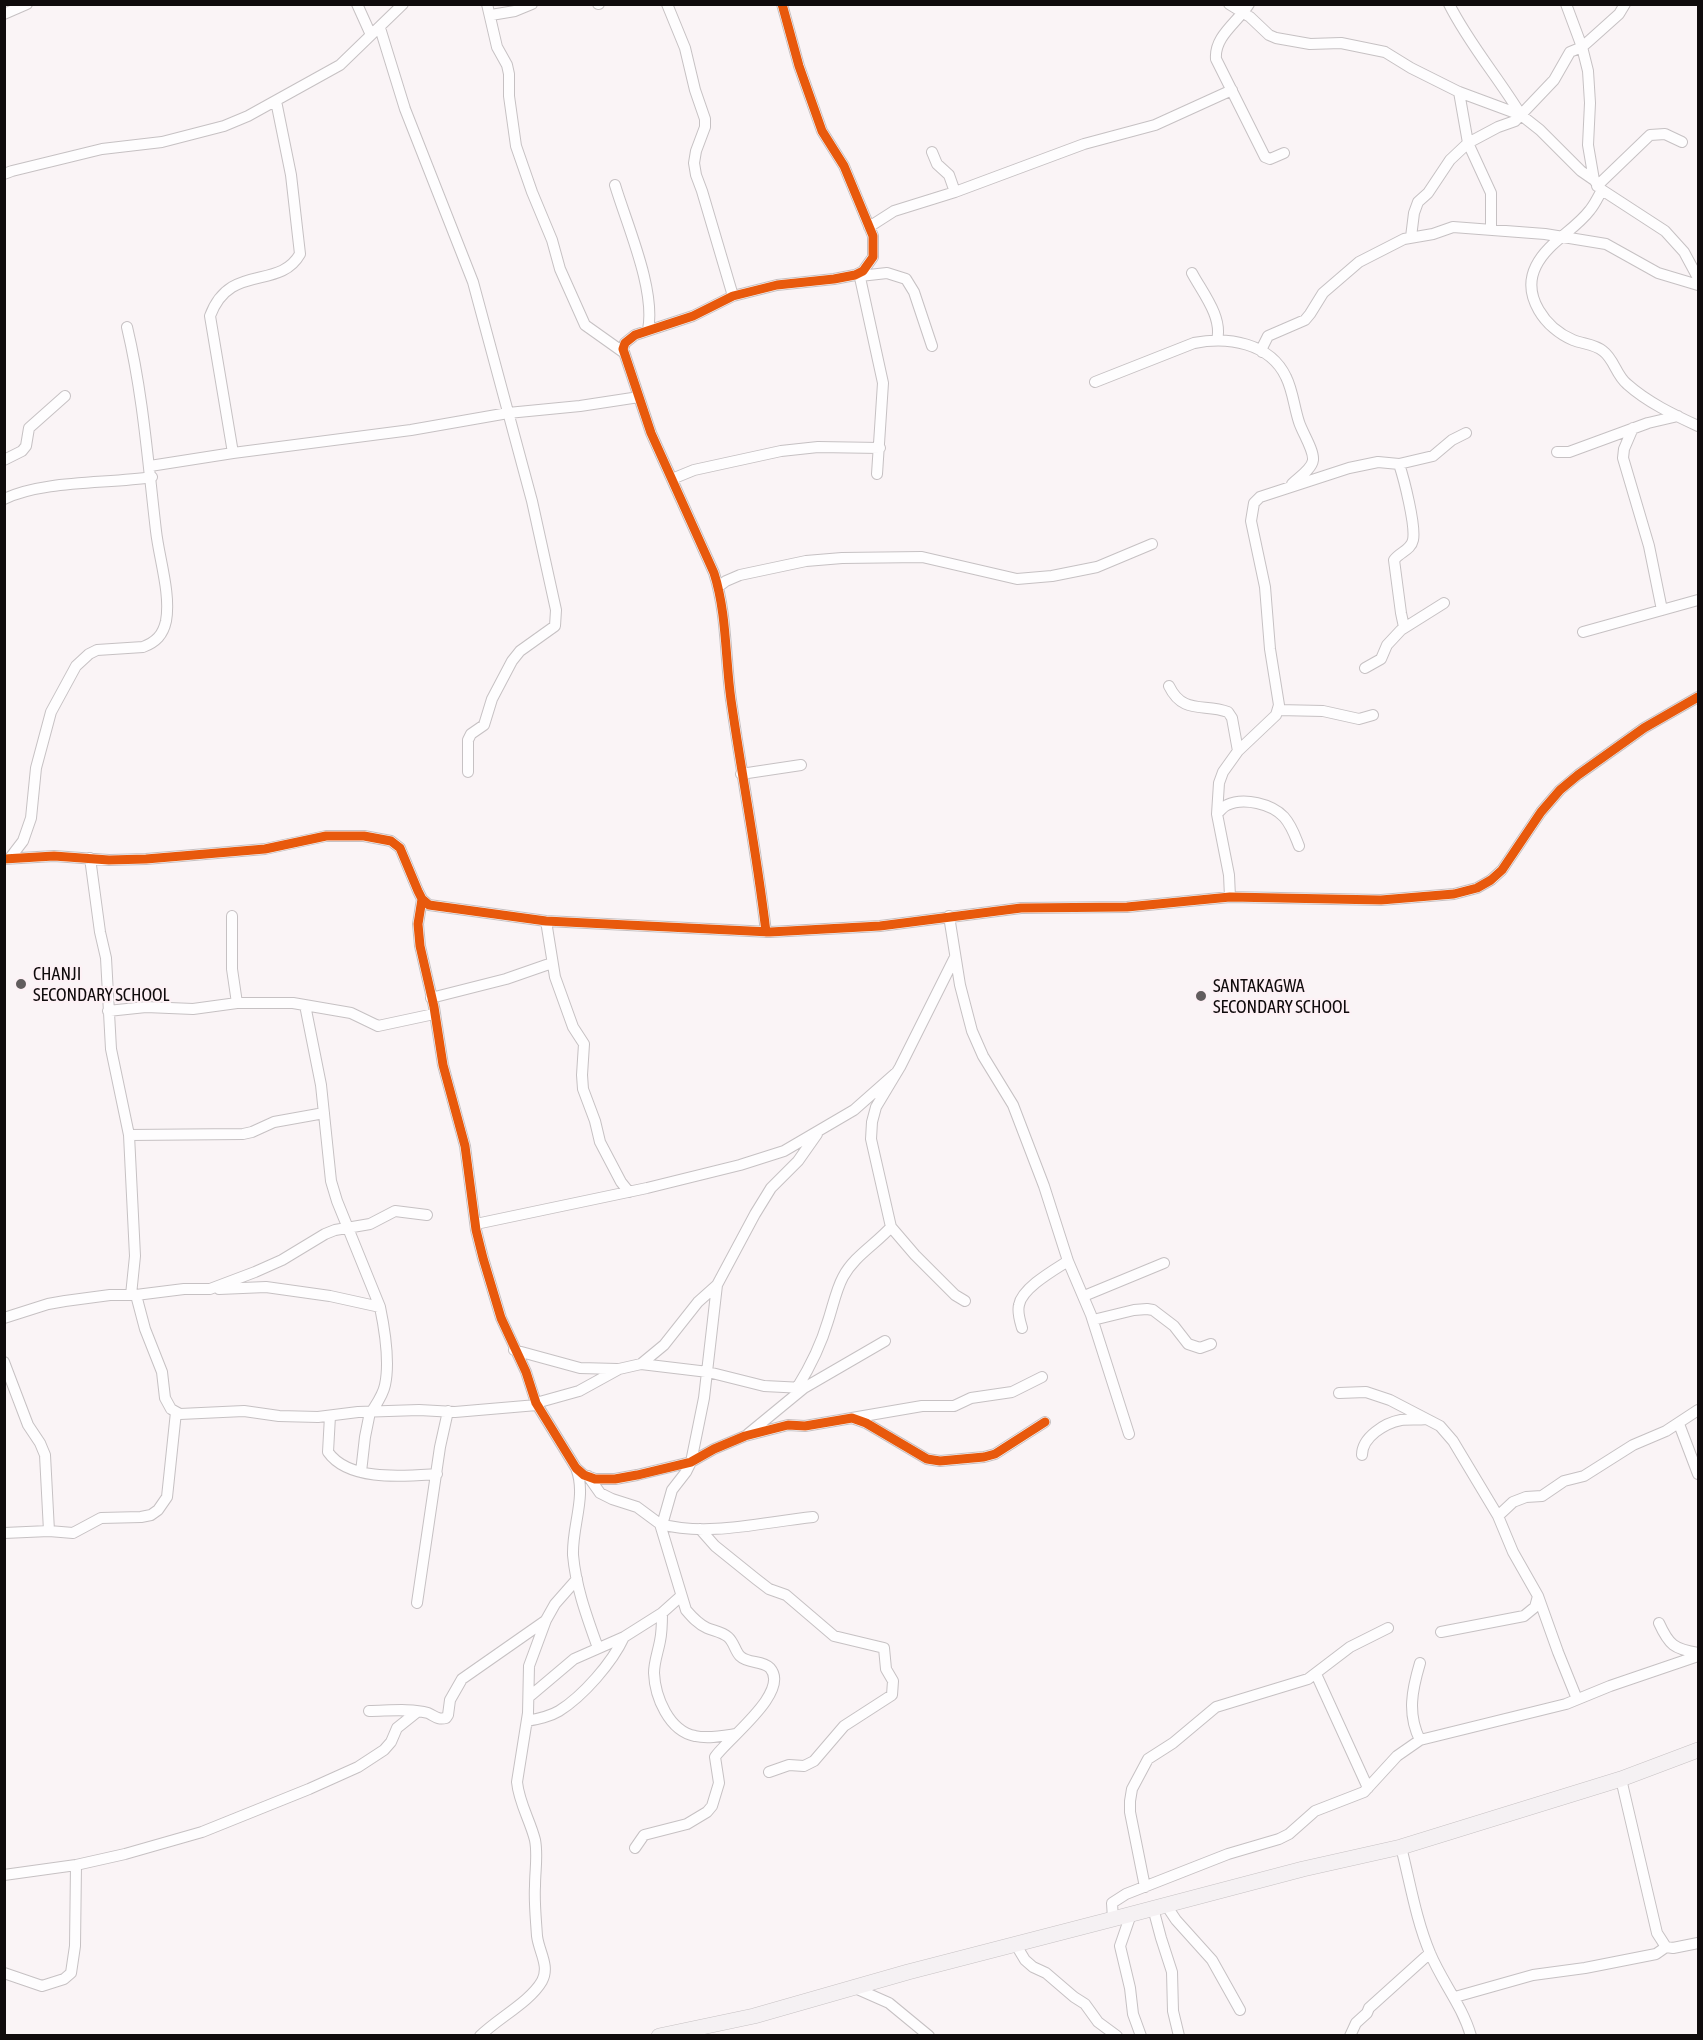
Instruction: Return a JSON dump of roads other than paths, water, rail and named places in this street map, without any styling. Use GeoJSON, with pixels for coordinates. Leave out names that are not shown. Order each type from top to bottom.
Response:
{"type":"FeatureCollection","features":[{"type":"Feature","properties":{"kind":"street"},"geometry":{"type":"LineString","coordinates":[[4,14],[27,4]]}},
{"type":"Feature","properties":{"kind":"street"},"geometry":{"type":"LineString","coordinates":[[357,4],[371,35]]}},
{"type":"Feature","properties":{"kind":"street"},"geometry":{"type":"LineString","coordinates":[[4,174],[102,149],[162,142],[240,120],[340,65],[403,4]]}},
{"type":"Feature","properties":{"kind":"street"},"geometry":{"type":"LineString","coordinates":[[532,4],[515,11],[489,10],[497,48],[507,65],[509,74],[509,96],[516,146],[552,240],[560,269],[585,325],[623,352]]}},
{"type":"Feature","properties":{"kind":"street"},"geometry":{"type":"LineString","coordinates":[[667,4],[685,48],[694,90],[705,119],[694,163],[733,296]]}},
{"type":"Feature","properties":{"kind":"street"},"geometry":{"type":"LineString","coordinates":[[782,4],[799,66],[822,131],[844,166],[869,227],[874,246],[873,256],[859,274]]}},
{"type":"Feature","properties":{"kind":"street"},"geometry":{"type":"LineString","coordinates":[[1229,4],[1246,9],[1269,35],[1276,38],[1310,44],[1341,43],[1378,50],[1459,92],[1521,115],[1540,130],[1598,186],[1665,231],[1684,252],[1698,278]]}},
{"type":"Feature","properties":{"kind":"street"},"geometry":{"type":"LineString","coordinates":[[1449,4],[1468,38],[1521,115]]}},
{"type":"Feature","properties":{"kind":"street"},"geometry":{"type":"LineString","coordinates":[[1566,4],[1582,47],[1590,83],[1588,145],[1598,186]]}},
{"type":"Feature","properties":{"kind":"street"},"geometry":{"type":"LineString","coordinates":[[1411,237],[1418,202],[1428,193],[1450,160],[1468,143],[1515,121],[1554,80],[1570,52],[1582,47],[1619,14],[1625,4]]}},
{"type":"Feature","properties":{"kind":"street"},"geometry":{"type":"LineString","coordinates":[[1246,9],[1224,35],[1216,50],[1217,64],[1265,157],[1270,159],[1284,153]]}},
{"type":"Feature","properties":{"kind":"street"},"geometry":{"type":"LineString","coordinates":[[380,28],[405,109],[473,282],[540,536],[554,596],[557,620],[550,631],[526,646],[512,661],[492,699],[484,725],[471,734],[468,740],[468,772]]}},
{"type":"Feature","properties":{"kind":"street"},"geometry":{"type":"LineString","coordinates":[[869,227],[894,211],[955,192],[1056,153],[1164,121],[1232,90]]}},
{"type":"Feature","properties":{"kind":"street"},"geometry":{"type":"LineString","coordinates":[[1459,92],[1468,143],[1491,193],[1491,230]]}},
{"type":"Feature","properties":{"kind":"street"},"geometry":{"type":"LineString","coordinates":[[233,453],[210,316],[213,306],[231,286],[287,268],[296,262],[300,254],[291,175],[276,101]]}},
{"type":"Feature","properties":{"kind":"street"},"geometry":{"type":"LineString","coordinates":[[1682,142],[1665,134],[1650,135],[1598,186],[1590,211],[1544,254],[1532,278],[1534,301],[1549,324],[1562,334],[1603,351],[1627,385],[1698,426]]}},
{"type":"Feature","properties":{"kind":"street"},"geometry":{"type":"LineString","coordinates":[[932,152],[937,164],[949,175],[955,192]]}},
{"type":"Feature","properties":{"kind":"street"},"geometry":{"type":"LineString","coordinates":[[615,185],[651,308],[648,330]]}},
{"type":"Feature","properties":{"kind":"street"},"geometry":{"type":"LineString","coordinates":[[1262,352],[1268,336],[1305,320],[1323,293],[1359,261],[1376,251],[1411,237],[1433,234],[1453,227],[1561,236],[1606,244],[1658,273],[1698,285]]}},
{"type":"Feature","properties":{"kind":"street"},"geometry":{"type":"LineString","coordinates":[[766,932],[727,674],[723,612],[718,587],[651,434],[623,352],[625,343],[628,339],[648,330],[693,316],[733,296],[777,285],[859,274],[888,273],[906,279],[914,292],[932,346]]}},
{"type":"Feature","properties":{"kind":"street"},"geometry":{"type":"LineString","coordinates":[[1192,273],[1211,303],[1219,333],[1217,340]]}},
{"type":"Feature","properties":{"kind":"street"},"geometry":{"type":"LineString","coordinates":[[859,274],[883,383],[877,474]]}},
{"type":"Feature","properties":{"kind":"street"},"geometry":{"type":"LineString","coordinates":[[7,859],[23,841],[31,818],[36,768],[51,712],[76,666],[97,650],[150,645],[159,638],[166,622],[166,603],[152,477],[127,327]]}},
{"type":"Feature","properties":{"kind":"street"},"geometry":{"type":"LineString","coordinates":[[1095,382],[1194,343],[1217,340],[1244,342],[1275,362],[1287,378],[1300,424],[1313,457],[1312,463],[1290,487]]}},
{"type":"Feature","properties":{"kind":"street"},"geometry":{"type":"LineString","coordinates":[[4,460],[22,452],[27,443],[29,428],[65,396]]}},
{"type":"Feature","properties":{"kind":"street"},"geometry":{"type":"LineString","coordinates":[[150,466],[639,396]]}},
{"type":"Feature","properties":{"kind":"street"},"geometry":{"type":"LineString","coordinates":[[1557,452],[1569,452],[1633,428],[1678,416]]}},
{"type":"Feature","properties":{"kind":"street"},"geometry":{"type":"LineString","coordinates":[[1633,428],[1624,449],[1623,458],[1649,546],[1662,610]]}},
{"type":"Feature","properties":{"kind":"street"},"geometry":{"type":"LineString","coordinates":[[1230,897],[1229,875],[1217,814],[1219,783],[1223,772],[1238,751],[1276,715],[1278,710],[1265,587],[1251,521],[1251,510],[1254,503],[1260,497],[1368,463],[1399,464],[1433,456],[1452,440],[1466,433]]}},
{"type":"Feature","properties":{"kind":"street"},"geometry":{"type":"LineString","coordinates":[[672,480],[694,470],[781,452],[818,447],[880,448]]}},
{"type":"Feature","properties":{"kind":"street"},"geometry":{"type":"LineString","coordinates":[[1399,464],[1413,530],[1410,547],[1394,560],[1404,627]]}},
{"type":"Feature","properties":{"kind":"street"},"geometry":{"type":"LineString","coordinates":[[4,499],[21,492],[52,486],[152,477]]}},
{"type":"Feature","properties":{"kind":"street"},"geometry":{"type":"LineString","coordinates":[[718,587],[740,575],[806,561],[842,558],[922,557],[1017,579],[1052,576],[1097,567],[1152,544]]}},
{"type":"Feature","properties":{"kind":"street"},"geometry":{"type":"LineString","coordinates":[[1583,632],[1698,600]]}},
{"type":"Feature","properties":{"kind":"street"},"geometry":{"type":"LineString","coordinates":[[1365,668],[1381,660],[1387,645],[1404,627],[1444,603]]}},
{"type":"Feature","properties":{"kind":"street"},"geometry":{"type":"LineString","coordinates":[[1169,686],[1176,699],[1187,705],[1228,712],[1232,718],[1238,751]]}},
{"type":"Feature","properties":{"kind":"street"},"geometry":{"type":"LineString","coordinates":[[7,859],[54,856],[146,859],[265,849],[326,836],[364,836],[391,841],[400,848],[422,899],[429,905],[546,921],[766,932],[880,926],[1021,908],[1127,907],[1230,897],[1381,900],[1454,894],[1477,888],[1502,870],[1540,812],[1560,790],[1600,758],[1644,728],[1698,697]]}},
{"type":"Feature","properties":{"kind":"street"},"geometry":{"type":"LineString","coordinates":[[1278,710],[1323,711],[1359,718],[1373,715]]}},
{"type":"Feature","properties":{"kind":"street"},"geometry":{"type":"LineString","coordinates":[[741,774],[801,765]]}},
{"type":"Feature","properties":{"kind":"street"},"geometry":{"type":"LineString","coordinates":[[1217,814],[1225,806],[1234,803],[1244,802],[1268,806],[1276,810],[1291,826],[1299,846]]}},
{"type":"Feature","properties":{"kind":"street"},"geometry":{"type":"LineString","coordinates":[[4,1533],[49,1531],[73,1533],[101,1518],[141,1517],[158,1510],[167,1497],[176,1413],[165,1398],[162,1372],[134,1295],[135,1256],[129,1136],[111,1048],[106,958],[100,932],[90,858]]}},
{"type":"Feature","properties":{"kind":"street"},"geometry":{"type":"LineString","coordinates":[[422,899],[418,924],[420,946],[443,1065],[465,1146],[483,1258],[501,1318],[526,1372],[537,1404],[576,1468],[581,1481],[573,1536],[577,1579],[582,1607],[598,1648]]}},
{"type":"Feature","properties":{"kind":"street"},"geometry":{"type":"LineString","coordinates":[[232,916],[232,969],[237,1003]]}},
{"type":"Feature","properties":{"kind":"street"},"geometry":{"type":"LineString","coordinates":[[949,916],[955,957],[972,1031],[983,1056],[1013,1105],[1041,1178],[1068,1261],[1093,1320],[1129,1434]]}},
{"type":"Feature","properties":{"kind":"street"},"geometry":{"type":"LineString","coordinates":[[546,921],[552,963],[562,1000],[573,1027],[584,1044],[583,1089],[600,1142],[621,1182],[629,1192]]}},
{"type":"Feature","properties":{"kind":"street"},"geometry":{"type":"LineString","coordinates":[[955,957],[897,1072],[876,1107],[872,1122],[873,1155],[891,1227],[915,1255],[955,1295],[965,1301]]}},
{"type":"Feature","properties":{"kind":"street"},"geometry":{"type":"LineString","coordinates":[[431,998],[506,979],[552,963]]}},
{"type":"Feature","properties":{"kind":"street"},"geometry":{"type":"LineString","coordinates":[[108,1011],[146,1007],[186,1009],[237,1003],[305,1005],[351,1013],[378,1026],[434,1014]]}},
{"type":"Feature","properties":{"kind":"street"},"geometry":{"type":"LineString","coordinates":[[305,1005],[321,1085],[332,1181],[337,1201],[380,1307],[384,1324],[386,1379],[380,1399],[371,1412],[365,1437],[362,1472]]}},
{"type":"Feature","properties":{"kind":"street"},"geometry":{"type":"LineString","coordinates":[[476,1224],[629,1192],[733,1167],[784,1151],[854,1110],[897,1072]]}},
{"type":"Feature","properties":{"kind":"street"},"geometry":{"type":"LineString","coordinates":[[129,1136],[243,1134],[274,1122],[324,1113]]}},
{"type":"Feature","properties":{"kind":"street"},"geometry":{"type":"LineString","coordinates":[[641,1364],[664,1345],[698,1302],[717,1285],[771,1188],[798,1161],[818,1132]]}},
{"type":"Feature","properties":{"kind":"street"},"geometry":{"type":"LineString","coordinates":[[210,1289],[282,1260],[325,1234],[370,1224],[395,1211],[427,1215]]}},
{"type":"Feature","properties":{"kind":"street"},"geometry":{"type":"LineString","coordinates":[[800,1388],[820,1344],[842,1278],[853,1263],[891,1227]]}},
{"type":"Feature","properties":{"kind":"street"},"geometry":{"type":"LineString","coordinates":[[1022,1328],[1018,1312],[1022,1297],[1038,1281],[1068,1261]]}},
{"type":"Feature","properties":{"kind":"street"},"geometry":{"type":"LineString","coordinates":[[1084,1296],[1164,1263]]}},
{"type":"Feature","properties":{"kind":"street"},"geometry":{"type":"LineString","coordinates":[[635,1848],[644,1835],[675,1829],[707,1812],[712,1806],[718,1789],[715,1756],[749,1722],[772,1689],[774,1682],[772,1670],[763,1664],[741,1657],[729,1637],[705,1627],[686,1610],[661,1524],[672,1490],[691,1462],[708,1372],[717,1285]]}},
{"type":"Feature","properties":{"kind":"street"},"geometry":{"type":"LineString","coordinates":[[4,1318],[48,1304],[110,1295],[134,1295],[184,1289],[266,1287],[380,1307]]}},
{"type":"Feature","properties":{"kind":"street"},"geometry":{"type":"LineString","coordinates":[[1093,1320],[1134,1310],[1153,1310],[1174,1326],[1188,1344],[1200,1348],[1211,1344]]}},
{"type":"Feature","properties":{"kind":"street"},"geometry":{"type":"LineString","coordinates":[[745,1436],[800,1388],[885,1341]]}},
{"type":"Feature","properties":{"kind":"street"},"geometry":{"type":"LineString","coordinates":[[514,1350],[595,1370],[618,1369],[641,1364],[708,1372],[764,1386],[800,1388]]}},
{"type":"Feature","properties":{"kind":"street"},"geometry":{"type":"LineString","coordinates":[[4,1362],[28,1425],[45,1455],[49,1531]]}},
{"type":"Feature","properties":{"kind":"street"},"geometry":{"type":"LineString","coordinates":[[176,1413],[192,1415],[244,1411],[298,1417],[371,1412],[448,1412],[537,1404],[579,1391],[618,1369]]}},
{"type":"Feature","properties":{"kind":"street"},"geometry":{"type":"LineString","coordinates":[[576,1468],[595,1479],[615,1479],[691,1462],[745,1436],[788,1425],[805,1426],[922,1406],[954,1406],[971,1398],[1012,1392],[1042,1377]]}},
{"type":"Feature","properties":{"kind":"street"},"geometry":{"type":"LineString","coordinates":[[1339,1393],[1366,1392],[1405,1407],[1440,1426],[1453,1441],[1498,1516],[1513,1552],[1538,1596],[1577,1699]]}},
{"type":"Feature","properties":{"kind":"street"},"geometry":{"type":"LineString","coordinates":[[1498,1516],[1513,1502],[1526,1497],[1542,1496],[1564,1481],[1584,1476],[1633,1445],[1678,1424],[1698,1410]]}},
{"type":"Feature","properties":{"kind":"street"},"geometry":{"type":"LineString","coordinates":[[417,1603],[436,1474],[448,1412]]}},
{"type":"Feature","properties":{"kind":"street"},"geometry":{"type":"LineString","coordinates":[[330,1416],[328,1452],[338,1461],[362,1472],[386,1476],[436,1474]]}},
{"type":"Feature","properties":{"kind":"street"},"geometry":{"type":"LineString","coordinates":[[852,1418],[927,1459],[940,1461],[995,1454],[1045,1422]]}},
{"type":"Feature","properties":{"kind":"street"},"geometry":{"type":"LineString","coordinates":[[1362,1455],[1362,1449],[1370,1438],[1390,1424],[1401,1420],[1428,1419]]}},
{"type":"Feature","properties":{"kind":"street"},"geometry":{"type":"LineString","coordinates":[[1678,1424],[1698,1474]]}},
{"type":"Feature","properties":{"kind":"street"},"geometry":{"type":"LineString","coordinates":[[588,1476],[600,1493],[637,1507],[661,1524],[675,1528],[744,1527],[813,1517]]}},
{"type":"Feature","properties":{"kind":"street"},"geometry":{"type":"LineString","coordinates":[[700,1529],[715,1546],[756,1579],[769,1588],[786,1595],[834,1636],[884,1648],[886,1669],[893,1681],[892,1695],[844,1726],[814,1761],[804,1766],[789,1765],[769,1772]]}},
{"type":"Feature","properties":{"kind":"street"},"geometry":{"type":"LineString","coordinates":[[480,2036],[531,1994],[542,1981],[545,1972],[537,1938],[535,1888],[537,1852],[517,1782],[527,1722],[529,1666],[546,1620],[555,1604],[577,1579]]}},
{"type":"Feature","properties":{"kind":"street"},"geometry":{"type":"LineString","coordinates":[[529,1697],[574,1659],[624,1637],[662,1613],[681,1596]]}},
{"type":"Feature","properties":{"kind":"street"},"geometry":{"type":"LineString","coordinates":[[1441,1632],[1524,1616],[1535,1606],[1538,1596]]}},
{"type":"Feature","properties":{"kind":"street"},"geometry":{"type":"LineString","coordinates":[[662,1613],[654,1673],[662,1705],[671,1720],[680,1730],[694,1736],[718,1737],[738,1733]]}},
{"type":"Feature","properties":{"kind":"street"},"geometry":{"type":"LineString","coordinates":[[369,1711],[417,1712],[427,1713],[438,1719],[446,1718],[450,1700],[462,1679],[546,1620]]}},
{"type":"Feature","properties":{"kind":"street"},"geometry":{"type":"LineString","coordinates":[[1659,1623],[1669,1643],[1698,1654]]}},
{"type":"Feature","properties":{"kind":"street"},"geometry":{"type":"LineString","coordinates":[[1145,1887],[1130,1812],[1130,1801],[1132,1789],[1148,1759],[1173,1743],[1216,1707],[1308,1679],[1350,1647],[1388,1628]]}},
{"type":"Feature","properties":{"kind":"street"},"geometry":{"type":"LineString","coordinates":[[527,1722],[559,1711],[567,1704],[602,1672],[615,1656],[624,1637]]}},
{"type":"Feature","properties":{"kind":"street"},"geometry":{"type":"LineString","coordinates":[[1113,1919],[1112,1902],[1126,1894],[1228,1854],[1279,1839],[1289,1834],[1315,1811],[1360,1794],[1397,1756],[1420,1740],[1566,1704],[1698,1654]]}},
{"type":"Feature","properties":{"kind":"street"},"geometry":{"type":"LineString","coordinates":[[1420,1663],[1413,1687],[1412,1720],[1420,1740]]}},
{"type":"Feature","properties":{"kind":"street"},"geometry":{"type":"LineString","coordinates":[[1316,1674],[1368,1788]]}},
{"type":"Feature","properties":{"kind":"street"},"geometry":{"type":"LineString","coordinates":[[4,1875],[76,1865],[170,1843],[202,1832],[358,1767],[384,1750],[391,1742],[397,1728],[417,1712]]}},
{"type":"Feature","properties":{"kind":"street"},"geometry":{"type":"LineString","coordinates":[[669,2035],[754,2016],[1304,1869],[1401,1847],[1621,1779],[1698,1750]]}},
{"type":"Feature","properties":{"kind":"street"},"geometry":{"type":"LineString","coordinates":[[1621,1779],[1651,1912],[1657,1934],[1666,1947]]}},
{"type":"Feature","properties":{"kind":"street"},"geometry":{"type":"LineString","coordinates":[[1401,1847],[1422,1931],[1430,1953],[1455,1997],[1471,2036]]}},
{"type":"Feature","properties":{"kind":"street"},"geometry":{"type":"LineString","coordinates":[[4,1973],[42,1986],[64,1979],[71,1973],[75,1946],[76,1865]]}},
{"type":"Feature","properties":{"kind":"street"},"geometry":{"type":"LineString","coordinates":[[1160,1907],[1176,1920],[1212,1960],[1240,2010]]}},
{"type":"Feature","properties":{"kind":"street"},"geometry":{"type":"LineString","coordinates":[[1160,1907],[1161,1938],[1173,1972],[1173,2011],[1179,2036]]}},
{"type":"Feature","properties":{"kind":"street"},"geometry":{"type":"LineString","coordinates":[[1131,1914],[1120,1946],[1130,1988],[1133,2014],[1141,2036]]}},
{"type":"Feature","properties":{"kind":"street"},"geometry":{"type":"LineString","coordinates":[[1455,1997],[1533,1975],[1585,1968],[1656,1954],[1666,1947],[1673,1948],[1698,1943]]}},
{"type":"Feature","properties":{"kind":"street"},"geometry":{"type":"LineString","coordinates":[[1016,1946],[1025,1960],[1046,1973],[1085,2004],[1098,2022],[1116,2036]]}},
{"type":"Feature","properties":{"kind":"street"},"geometry":{"type":"LineString","coordinates":[[1350,2036],[1356,2023],[1369,2008],[1430,1953]]}},
{"type":"Feature","properties":{"kind":"street"},"geometry":{"type":"LineString","coordinates":[[855,1988],[889,2003],[929,2036]]}},
{"type":"Feature","properties":{"kind":"place","name":"CHANJI SECONDARY SCHOOL"},"geometry":{"type":"Point","coordinates":[21,984]}},
{"type":"Feature","properties":{"kind":"place","name":"SANTAKAGWA SECONDARY SCHOOL"},"geometry":{"type":"Point","coordinates":[1201,996]}}]}
